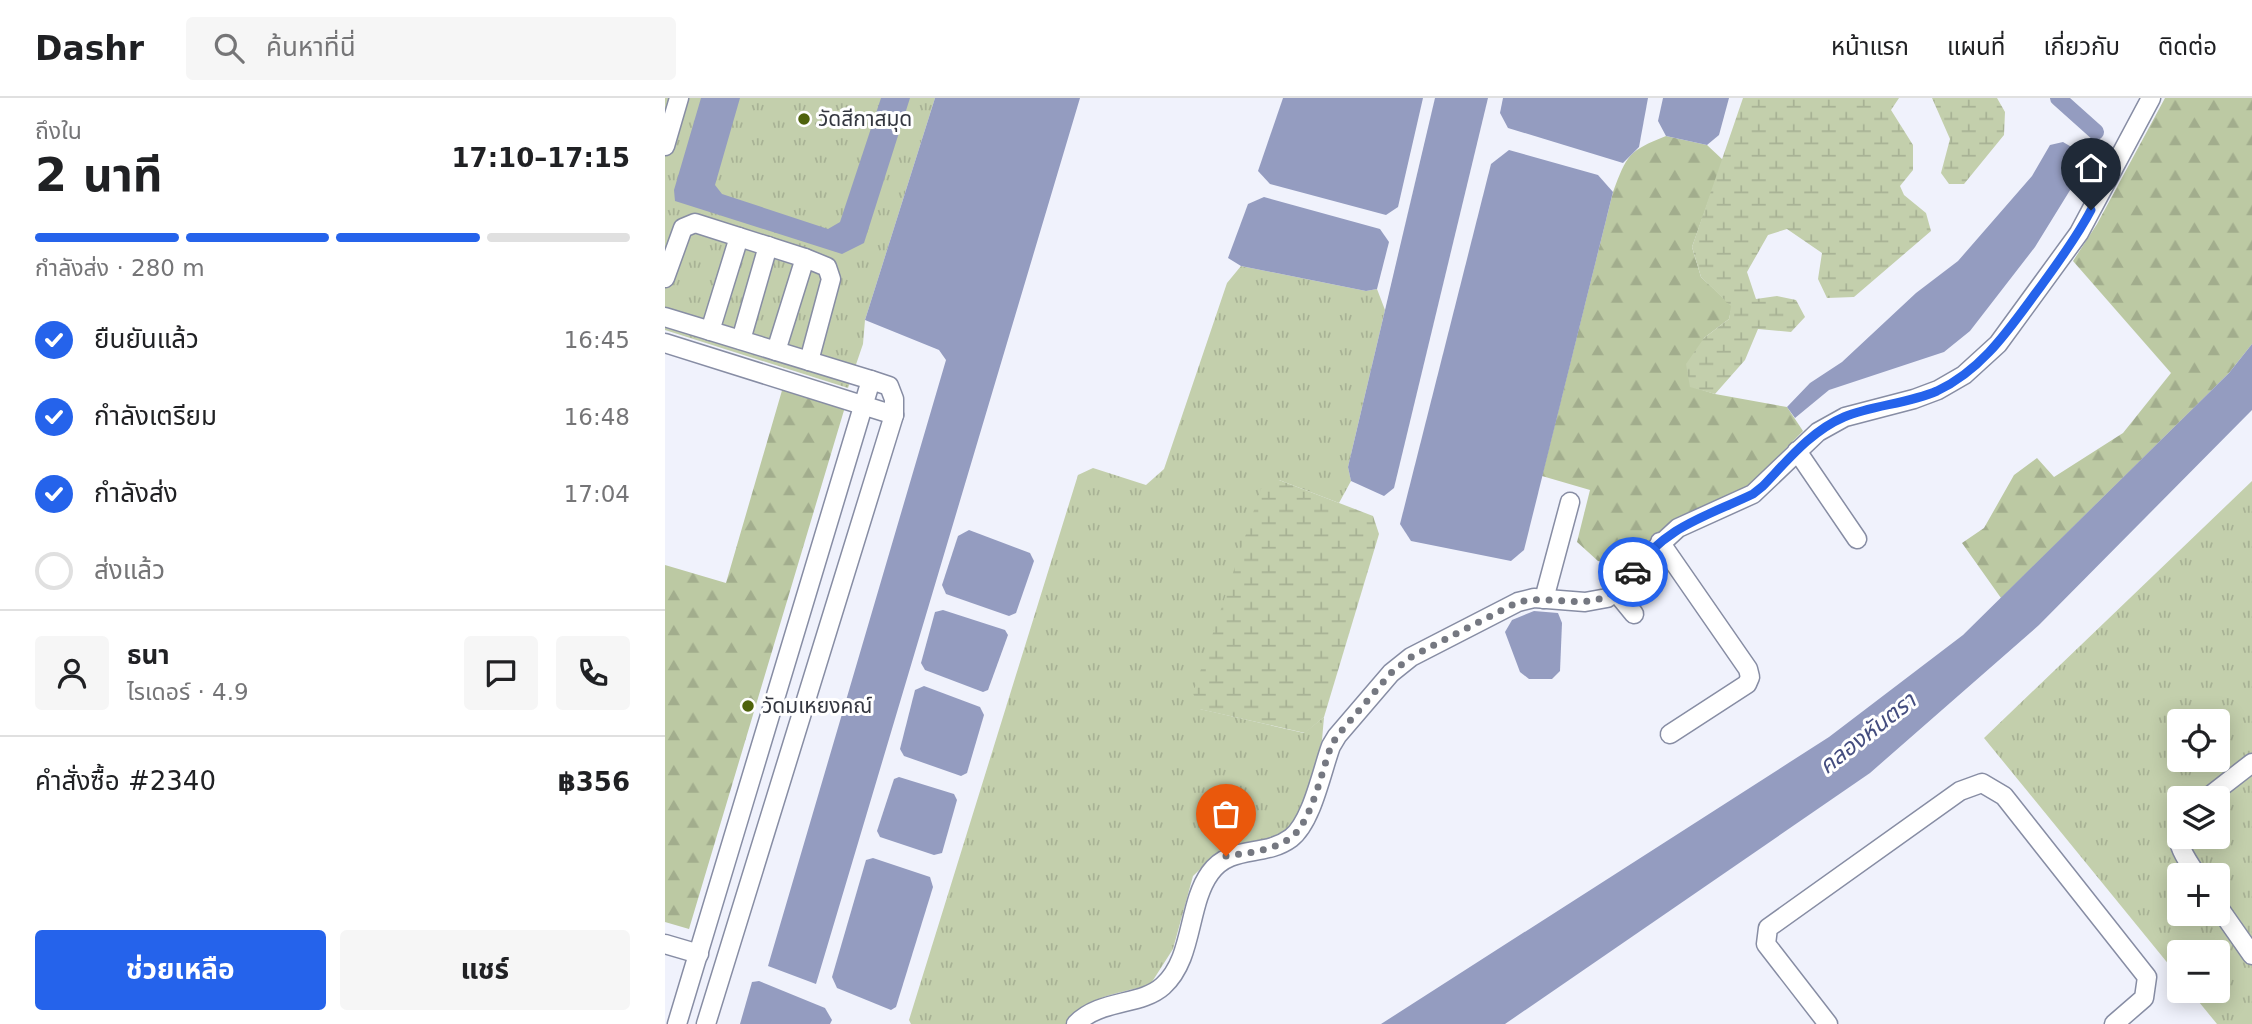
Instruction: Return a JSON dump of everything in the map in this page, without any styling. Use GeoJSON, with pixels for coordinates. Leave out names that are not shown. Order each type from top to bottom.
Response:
{"type":"FeatureCollection","features":[{"type":"Feature","properties":{"kind":"street"},"geometry":{"type":"LineString","coordinates":[[665,146],[679,98]]}},
{"type":"Feature","properties":{"kind":"street"},"geometry":{"type":"LineString","coordinates":[[1076,1024],[1084,1015],[1152,993],[1162,987],[1181,960],[1202,888],[1209,874],[1226,856],[1263,850],[1291,838],[1303,824],[1331,746],[1391,673],[1411,657],[1518,602],[1544,599],[1585,602],[1607,598],[1616,592],[1660,542],[1678,528],[1753,494],[1818,432],[1845,417],[1938,390],[1964,375],[1999,344],[2079,233],[2151,98]]}},
{"type":"Feature","properties":{"kind":"street"},"geometry":{"type":"LineString","coordinates":[[665,278],[683,228],[695,223],[827,267],[831,279],[809,361]]}},
{"type":"Feature","properties":{"kind":"street"},"geometry":{"type":"LineString","coordinates":[[710,331],[739,237]]}},
{"type":"Feature","properties":{"kind":"street"},"geometry":{"type":"LineString","coordinates":[[741,340],[768,246]]}},
{"type":"Feature","properties":{"kind":"street"},"geometry":{"type":"LineString","coordinates":[[776,351],[805,258]]}},
{"type":"Feature","properties":{"kind":"street"},"geometry":{"type":"LineString","coordinates":[[665,317],[871,380],[888,387],[894,399],[894,415],[706,1024]]}},
{"type":"Feature","properties":{"kind":"street"},"geometry":{"type":"LineString","coordinates":[[665,343],[894,415]]}},
{"type":"Feature","properties":{"kind":"street"},"geometry":{"type":"LineString","coordinates":[[677,1024],[871,380]]}},
{"type":"Feature","properties":{"kind":"street"},"geometry":{"type":"LineString","coordinates":[[1797,451],[1857,539]]}},
{"type":"Feature","properties":{"kind":"street"},"geometry":{"type":"LineString","coordinates":[[1544,599],[1570,502]]}},
{"type":"Feature","properties":{"kind":"street"},"geometry":{"type":"LineString","coordinates":[[1660,542],[1748,670],[1750,677],[1747,684],[1670,734]]}},
{"type":"Feature","properties":{"kind":"street"},"geometry":{"type":"LineString","coordinates":[[1616,592],[1633,614]]}},
{"type":"Feature","properties":{"kind":"street"},"geometry":{"type":"LineString","coordinates":[[2222,786],[2252,763]]}},
{"type":"Feature","properties":{"kind":"street"},"geometry":{"type":"LineString","coordinates":[[1828,1024],[1766,944],[1768,928],[1960,791],[1982,783],[2004,796],[2147,977],[2144,998],[2117,1023]]}},
{"type":"Feature","properties":{"kind":"street"},"geometry":{"type":"LineString","coordinates":[[2230,924],[2252,955]]}},
{"type":"Feature","properties":{"kind":"street"},"geometry":{"type":"LineString","coordinates":[[665,944],[720,976]]}},
{"type":"Feature","properties":{"kind":"green space"},"geometry":{"type":"Polygon","coordinates":[[[665,98],[935,98],[865,320],[863,344],[848,388],[665,330],[665,98]]]}},
{"type":"Feature","properties":{"kind":"green space"},"geometry":{"type":"Polygon","coordinates":[[[1743,98],[1899,98],[1891,110],[1913,145],[1913,170],[1900,186],[1904,195],[1926,213],[1931,231],[1854,297],[1827,298],[1818,279],[1822,253],[1787,229],[1768,235],[1747,272],[1756,299],[1777,296],[1796,300],[1805,317],[1791,332],[1758,329],[1745,360],[1715,394],[1690,387],[1686,364],[1704,338],[1729,319],[1731,306],[1701,277],[1692,247],[1743,98]]]}},
{"type":"Feature","properties":{"kind":"green space"},"geometry":{"type":"Polygon","coordinates":[[[1932,98],[1997,98],[2005,112],[2004,135],[1964,184],[1949,184],[1941,173],[1950,139],[1932,98]]]}},
{"type":"Feature","properties":{"kind":"green space"},"geometry":{"type":"Polygon","coordinates":[[[2165,98],[2252,98],[2252,344],[2229,373],[2001,598],[1962,543],[1984,528],[2014,475],[2037,458],[2054,477],[2123,433],[2171,373],[2073,261],[2097,224],[2165,98]]]}},
{"type":"Feature","properties":{"kind":"green space"},"geometry":{"type":"Polygon","coordinates":[[[1666,136],[1707,145],[1723,160],[1692,247],[1701,277],[1732,306],[1729,319],[1704,338],[1690,386],[1715,394],[1787,407],[1803,431],[1749,486],[1677,520],[1623,566],[1598,561],[1577,542],[1590,490],[1542,476],[1613,192],[1631,156],[1644,146],[1666,136]]]}},
{"type":"Feature","properties":{"kind":"green space"},"geometry":{"type":"Polygon","coordinates":[[[1241,266],[1366,291],[1377,289],[1385,310],[1348,467],[1351,481],[1339,503],[1279,480],[1200,709],[1304,733],[1324,717],[1322,740],[1305,804],[1292,827],[1276,838],[1223,847],[1193,876],[1173,949],[1150,985],[1093,1001],[1083,1007],[1068,1024],[911,1024],[909,1020],[1078,475],[1093,468],[1146,485],[1164,469],[1227,283],[1241,266]]]}},
{"type":"Feature","properties":{"kind":"green space"},"geometry":{"type":"Polygon","coordinates":[[[783,387],[845,407],[689,929],[665,922],[665,565],[726,583],[783,387]]]}},
{"type":"Feature","properties":{"kind":"green space"},"geometry":{"type":"Polygon","coordinates":[[[1279,480],[1373,516],[1379,534],[1324,717],[1305,733],[1199,709],[1193,693],[1263,483],[1279,480]]]}},
{"type":"Feature","properties":{"kind":"green space"},"geometry":{"type":"Polygon","coordinates":[[[2252,481],[2252,1024],[2217,1024],[2200,1003],[2230,1003],[2230,940],[2167,940],[2167,962],[1984,738],[2252,481]]]}},
{"type":"Feature","properties":{"kind":"water"},"geometry":{"type":"Polygon","coordinates":[[[701,98],[740,98],[715,185],[722,194],[828,229],[840,222],[881,98],[910,98],[864,243],[842,254],[675,201],[674,190],[701,98]]]}},
{"type":"Feature","properties":{"kind":"water"},"geometry":{"type":"Polygon","coordinates":[[[935,98],[1080,98],[816,984],[768,966],[946,360],[939,350],[865,320],[935,98]]]}},
{"type":"Feature","properties":{"kind":"water"},"geometry":{"type":"Polygon","coordinates":[[[1283,98],[1423,98],[1398,207],[1386,215],[1270,184],[1258,171],[1283,98]]]}},
{"type":"Feature","properties":{"kind":"water"},"geometry":{"type":"Polygon","coordinates":[[[1435,98],[1488,98],[1394,488],[1384,496],[1351,481],[1348,467],[1435,98]]]}},
{"type":"Feature","properties":{"kind":"water"},"geometry":{"type":"Polygon","coordinates":[[[1503,98],[1648,98],[1639,147],[1623,163],[1508,128],[1500,113],[1503,98]]]}},
{"type":"Feature","properties":{"kind":"water"},"geometry":{"type":"Polygon","coordinates":[[[1663,98],[1729,98],[1719,135],[1707,145],[1666,136],[1658,121],[1663,98]]]}},
{"type":"Feature","properties":{"kind":"water"},"geometry":{"type":"Polygon","coordinates":[[[2063,142],[2080,152],[2080,174],[2035,247],[1970,331],[1944,352],[1829,390],[1795,418],[1787,407],[1810,383],[1842,362],[1916,293],[1958,261],[2032,176],[2050,145],[2063,142]]]}},
{"type":"Feature","properties":{"kind":"water"},"geometry":{"type":"Polygon","coordinates":[[[1509,150],[1598,175],[1613,192],[1524,550],[1511,561],[1411,541],[1400,524],[1491,164],[1509,150]]]}},
{"type":"Feature","properties":{"kind":"water"},"geometry":{"type":"Polygon","coordinates":[[[1264,197],[1380,229],[1389,242],[1377,289],[1366,291],[1241,266],[1228,258],[1248,204],[1264,197]]]}},
{"type":"Feature","properties":{"kind":"water","name":"คลองหันตรา"},"geometry":{"type":"Polygon","coordinates":[[[2252,344],[2252,410],[2039,625],[1870,773],[1505,1024],[1381,1024],[1829,737],[1963,635],[2229,373],[2252,344]]]}},
{"type":"Feature","properties":{"kind":"water"},"geometry":{"type":"Polygon","coordinates":[[[969,530],[1030,553],[1034,561],[1016,613],[1009,616],[946,594],[942,585],[958,536],[969,530]]]}},
{"type":"Feature","properties":{"kind":"water"},"geometry":{"type":"Polygon","coordinates":[[[943,610],[1005,630],[1008,635],[988,690],[983,692],[925,670],[921,663],[935,612],[943,610]]]}},
{"type":"Feature","properties":{"kind":"water"},"geometry":{"type":"Polygon","coordinates":[[[1534,611],[1558,613],[1562,623],[1560,671],[1552,679],[1529,679],[1520,672],[1505,632],[1512,620],[1534,611]]]}},
{"type":"Feature","properties":{"kind":"water"},"geometry":{"type":"Polygon","coordinates":[[[924,686],[980,707],[984,715],[967,773],[961,776],[904,756],[900,749],[915,690],[924,686]]]}},
{"type":"Feature","properties":{"kind":"water"},"geometry":{"type":"Polygon","coordinates":[[[899,777],[954,794],[957,800],[942,853],[934,855],[880,837],[877,831],[894,779],[899,777]]]}},
{"type":"Feature","properties":{"kind":"water"},"geometry":{"type":"Polygon","coordinates":[[[873,858],[930,877],[933,887],[896,1007],[891,1010],[837,988],[832,977],[866,860],[873,858]]]}},
{"type":"Feature","properties":{"kind":"water"},"geometry":{"type":"Polygon","coordinates":[[[759,981],[825,1008],[832,1020],[830,1024],[740,1024],[752,982],[759,981]]]}},
{"type":"Feature","properties":{"kind":"waterway"},"geometry":{"type":"LineString","coordinates":[[2058,98],[2096,132]]}},
{"type":"Feature","properties":{"kind":"way so far"},"geometry":{"type":"LineString","coordinates":[[1226,856],[1263,850],[1291,838],[1303,824],[1337,736],[1391,673],[1411,657],[1518,602],[1534,598],[1571,602],[1607,598],[1623,586],[1633,572]]}},
{"type":"Feature","properties":{"kind":"place","name":"วัดสีกาสมุด"},"geometry":{"type":"Point","coordinates":[804,119]}},
{"type":"Feature","properties":{"kind":"place","name":"วัดมเหยงคณ์"},"geometry":{"type":"Point","coordinates":[748,706]}},
{"type":"Feature","properties":{"kind":"route"},"geometry":{"type":"LineString","coordinates":[[1633,572],[1660,542],[1678,528],[1753,494],[1818,432],[1845,417],[1938,390],[1964,375],[1999,344],[2079,233],[2091,210]]}}]}
